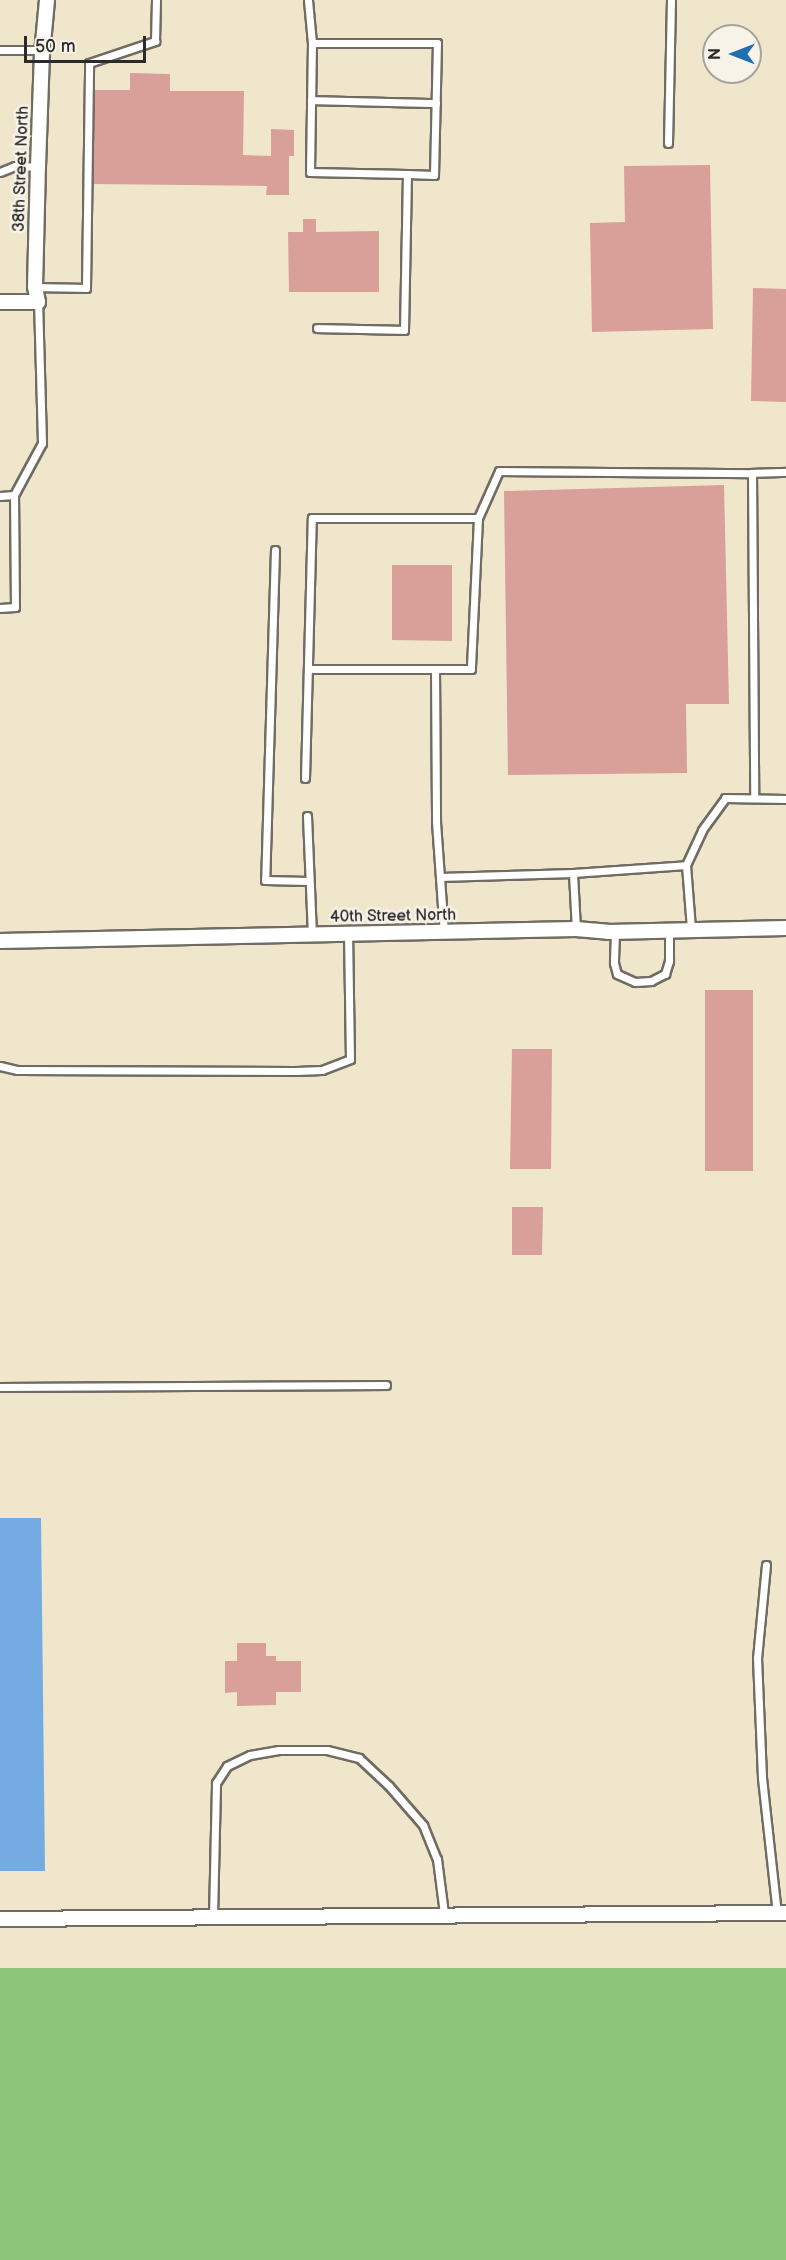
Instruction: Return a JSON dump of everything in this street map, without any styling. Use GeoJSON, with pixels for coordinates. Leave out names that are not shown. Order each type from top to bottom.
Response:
{"type":"FeatureCollection","features":[{"type":"Feature","properties":{"kind":"street","name":"38th Street North"},"geometry":{"type":"LineString","coordinates":[[38,302],[35,287],[38,167],[46,0]]}},
{"type":"Feature","properties":{"kind":"street"},"geometry":{"type":"LineString","coordinates":[[0,302],[38,302]]}},
{"type":"Feature","properties":{"kind":"street","name":"40th Street North"},"geometry":{"type":"LineString","coordinates":[[0,940],[576,929],[615,932],[786,928]]}},
{"type":"Feature","properties":{"kind":"street"},"geometry":{"type":"LineString","coordinates":[[0,1919],[781,1913]]}},
{"type":"Feature","properties":{"kind":"lane"},"geometry":{"type":"LineString","coordinates":[[35,287],[87,288],[89,63],[155,41],[156,0]]}},
{"type":"Feature","properties":{"kind":"lane"},"geometry":{"type":"LineString","coordinates":[[308,0],[312,43],[310,172],[434,175],[437,43],[312,43]]}},
{"type":"Feature","properties":{"kind":"lane"},"geometry":{"type":"LineString","coordinates":[[668,143],[671,0]]}},
{"type":"Feature","properties":{"kind":"lane"},"geometry":{"type":"LineString","coordinates":[[0,50],[42,50]]}},
{"type":"Feature","properties":{"kind":"lane"},"geometry":{"type":"LineString","coordinates":[[311,100],[436,103]]}},
{"type":"Feature","properties":{"kind":"lane"},"geometry":{"type":"LineString","coordinates":[[0,172],[15,166],[38,167]]}},
{"type":"Feature","properties":{"kind":"lane"},"geometry":{"type":"LineString","coordinates":[[317,328],[404,330],[407,174]]}},
{"type":"Feature","properties":{"kind":"lane"},"geometry":{"type":"LineString","coordinates":[[0,608],[15,607],[14,495],[42,443],[38,302]]}},
{"type":"Feature","properties":{"kind":"lane"},"geometry":{"type":"LineString","coordinates":[[309,669],[471,669],[478,518],[499,471],[786,472]]}},
{"type":"Feature","properties":{"kind":"lane"},"geometry":{"type":"LineString","coordinates":[[752,473],[754,798]]}},
{"type":"Feature","properties":{"kind":"lane"},"geometry":{"type":"LineString","coordinates":[[0,496],[14,495]]}},
{"type":"Feature","properties":{"kind":"lane"},"geometry":{"type":"LineString","coordinates":[[305,778],[312,518],[478,518]]}},
{"type":"Feature","properties":{"kind":"lane"},"geometry":{"type":"LineString","coordinates":[[275,550],[265,880],[308,881]]}},
{"type":"Feature","properties":{"kind":"lane"},"geometry":{"type":"LineString","coordinates":[[435,669],[436,822],[444,933]]}},
{"type":"Feature","properties":{"kind":"lane"},"geometry":{"type":"LineString","coordinates":[[691,929],[686,865],[702,830],[725,798],[786,799]]}},
{"type":"Feature","properties":{"kind":"lane"},"geometry":{"type":"LineString","coordinates":[[307,816],[312,935]]}},
{"type":"Feature","properties":{"kind":"lane"},"geometry":{"type":"LineString","coordinates":[[440,877],[573,873],[686,865]]}},
{"type":"Feature","properties":{"kind":"lane"},"geometry":{"type":"LineString","coordinates":[[573,873],[576,929]]}},
{"type":"Feature","properties":{"kind":"lane"},"geometry":{"type":"LineString","coordinates":[[615,932],[614,963],[617,974],[635,982],[651,981],[665,974],[669,962],[669,930]]}},
{"type":"Feature","properties":{"kind":"lane"},"geometry":{"type":"LineString","coordinates":[[0,1066],[18,1070],[322,1070],[350,1059],[348,935]]}},
{"type":"Feature","properties":{"kind":"lane"},"geometry":{"type":"LineString","coordinates":[[0,1387],[386,1385]]}},
{"type":"Feature","properties":{"kind":"lane"},"geometry":{"type":"LineString","coordinates":[[766,1566],[757,1658],[762,1778],[781,1913]]}},
{"type":"Feature","properties":{"kind":"lane"},"geometry":{"type":"LineString","coordinates":[[213,1917],[216,1783],[227,1766],[250,1755],[289,1750],[327,1750],[359,1758],[389,1786],[423,1825],[437,1859],[444,1914]]}},
{"type":"Feature","properties":{"kind":"green space"},"geometry":{"type":"Polygon","coordinates":[[[0,1968],[786,1968],[786,2260],[0,2260],[0,1968]]]}},
{"type":"Feature","properties":{"kind":"water"},"geometry":{"type":"Polygon","coordinates":[[[0,1518],[41,1518],[45,1871],[0,1871],[0,1518]]]}},
{"type":"Feature","properties":{"kind":"building"},"geometry":{"type":"Polygon","coordinates":[[[130,73],[170,74],[170,91],[244,91],[243,155],[271,156],[271,129],[294,130],[294,156],[289,156],[289,195],[266,195],[267,186],[93,184],[94,90],[130,90],[130,73]]]}},
{"type":"Feature","properties":{"kind":"building"},"geometry":{"type":"Polygon","coordinates":[[[710,165],[713,329],[592,332],[590,223],[625,222],[624,166],[710,165]]]}},
{"type":"Feature","properties":{"kind":"building"},"geometry":{"type":"Polygon","coordinates":[[[303,219],[316,219],[316,232],[379,231],[379,292],[289,292],[288,232],[303,232],[303,219]]]}},
{"type":"Feature","properties":{"kind":"building"},"geometry":{"type":"Polygon","coordinates":[[[753,288],[786,289],[786,402],[751,401],[753,288]]]}},
{"type":"Feature","properties":{"kind":"building"},"geometry":{"type":"Polygon","coordinates":[[[724,485],[729,704],[686,704],[687,773],[508,775],[504,491],[724,485]]]}},
{"type":"Feature","properties":{"kind":"building"},"geometry":{"type":"Polygon","coordinates":[[[392,565],[452,565],[452,641],[392,640],[392,565]]]}},
{"type":"Feature","properties":{"kind":"building"},"geometry":{"type":"Polygon","coordinates":[[[705,990],[753,990],[753,1171],[705,1171],[705,990]]]}},
{"type":"Feature","properties":{"kind":"building"},"geometry":{"type":"Polygon","coordinates":[[[512,1049],[552,1049],[551,1169],[510,1169],[512,1049]]]}},
{"type":"Feature","properties":{"kind":"building"},"geometry":{"type":"Polygon","coordinates":[[[512,1207],[543,1207],[542,1255],[512,1255],[512,1207]]]}},
{"type":"Feature","properties":{"kind":"building"},"geometry":{"type":"Polygon","coordinates":[[[237,1643],[266,1643],[266,1656],[276,1656],[276,1661],[301,1661],[301,1692],[276,1692],[276,1705],[237,1706],[237,1692],[225,1693],[225,1661],[237,1661],[237,1643]]]}}]}
